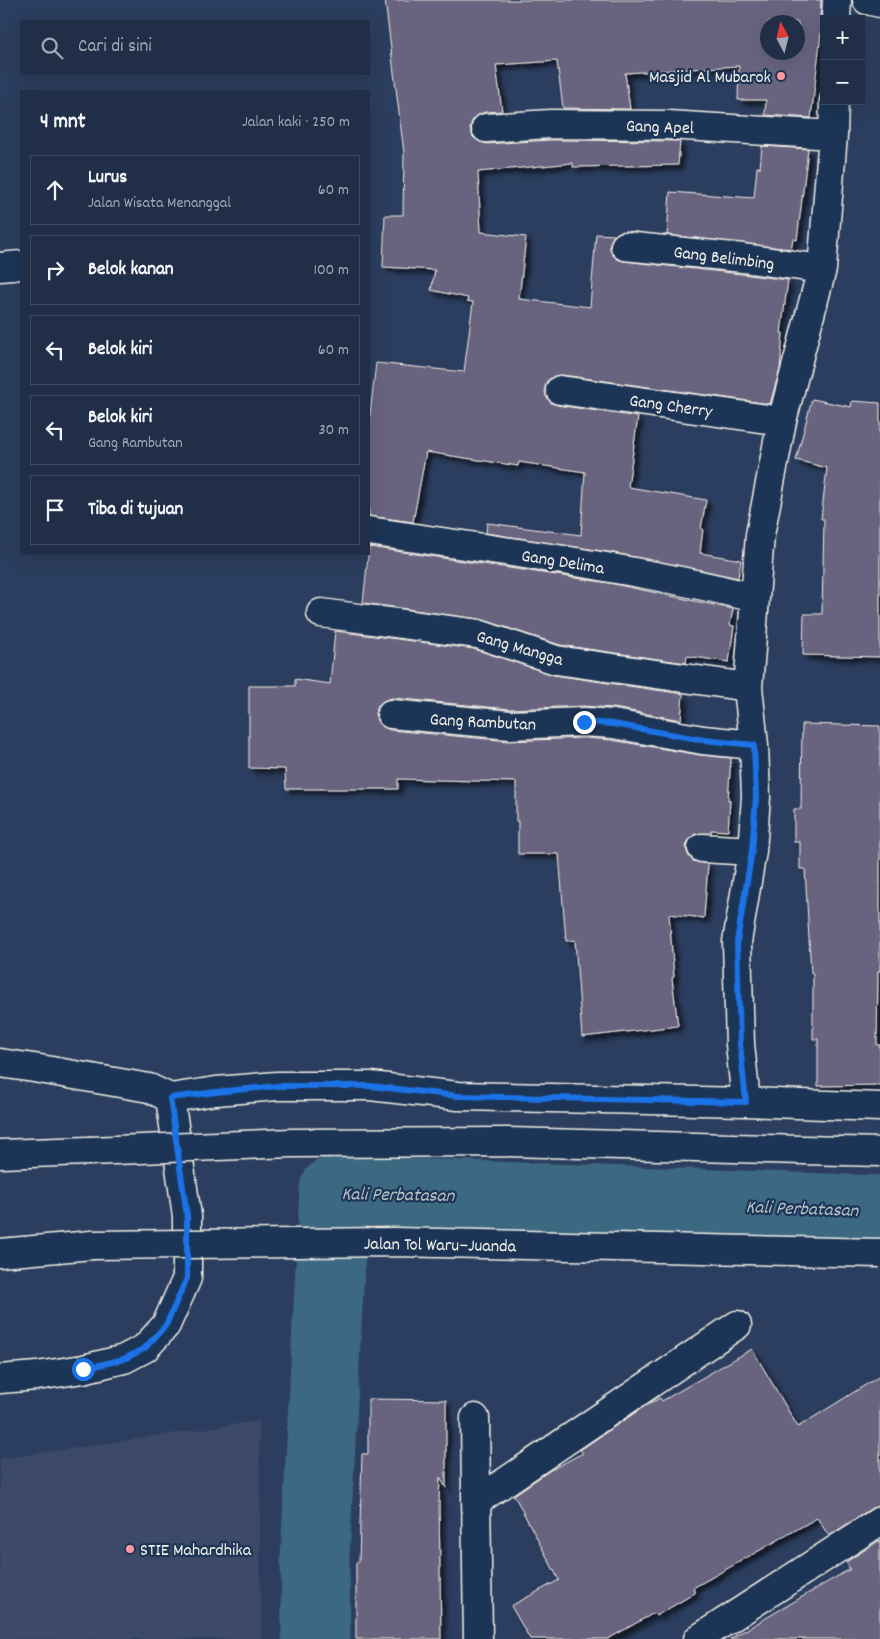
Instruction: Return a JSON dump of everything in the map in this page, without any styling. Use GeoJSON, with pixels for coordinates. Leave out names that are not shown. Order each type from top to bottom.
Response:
{"type":"FeatureCollection","features":[{"type":"Feature","properties":{"kind":"main road"},"geometry":{"type":"LineString","coordinates":[[836,15],[837,0]]}},
{"type":"Feature","properties":{"kind":"main road"},"geometry":{"type":"LineString","coordinates":[[867,0],[880,3]]}},
{"type":"Feature","properties":{"kind":"main road"},"geometry":{"type":"LineString","coordinates":[[746,1102],[740,1044],[737,942],[752,851],[756,797],[754,745],[748,687],[760,535],[782,421],[822,269],[834,105]]}},
{"type":"Feature","properties":{"kind":"main road","name":"Gang Apel"},"geometry":{"type":"LineString","coordinates":[[486,128],[550,124],[668,126],[752,129],[833,136]]}},
{"type":"Feature","properties":{"kind":"main road","name":"Gang Belimbing"},"geometry":{"type":"LineString","coordinates":[[626,246],[742,258],[822,269]]}},
{"type":"Feature","properties":{"kind":"main road"},"geometry":{"type":"LineString","coordinates":[[0,267],[20,265]]}},
{"type":"Feature","properties":{"kind":"main road","name":"Gang Cherry"},"geometry":{"type":"LineString","coordinates":[[560,390],[782,421]]}},
{"type":"Feature","properties":{"kind":"main road","name":"Gang Delima"},"geometry":{"type":"LineString","coordinates":[[370,531],[638,572],[709,586],[755,598]]}},
{"type":"Feature","properties":{"kind":"main road","name":"Gang Mangga"},"geometry":{"type":"LineString","coordinates":[[321,613],[478,634],[556,660],[748,687]]}},
{"type":"Feature","properties":{"kind":"main road","name":"Gang Rambutan"},"geometry":{"type":"LineString","coordinates":[[391,714],[510,726],[584,722],[613,724],[704,740],[754,745]]}},
{"type":"Feature","properties":{"kind":"main road"},"geometry":{"type":"LineString","coordinates":[[702,848],[752,851]]}},
{"type":"Feature","properties":{"kind":"main road"},"geometry":{"type":"LineString","coordinates":[[0,1063],[148,1088],[170,1098],[278,1086],[370,1086],[458,1096],[746,1102],[880,1107]]}},
{"type":"Feature","properties":{"kind":"main road"},"geometry":{"type":"LineString","coordinates":[[0,1379],[83,1369],[124,1359],[145,1348],[166,1325],[187,1278],[187,1216],[170,1098]]}},
{"type":"Feature","properties":{"kind":"main road"},"geometry":{"type":"LineString","coordinates":[[0,1154],[291,1143],[508,1142],[880,1152]]}},
{"type":"Feature","properties":{"kind":"main road","name":"Jalan Tol Waru–Juanda"},"geometry":{"type":"LineString","coordinates":[[0,1253],[92,1245],[395,1242],[880,1252]]}},
{"type":"Feature","properties":{"kind":"main road"},"geometry":{"type":"LineString","coordinates":[[476,1500],[738,1325]]}},
{"type":"Feature","properties":{"kind":"main road"},"geometry":{"type":"LineString","coordinates":[[475,1418],[478,1639]]}},
{"type":"Feature","properties":{"kind":"main road"},"geometry":{"type":"LineString","coordinates":[[698,1639],[880,1521]]}},
{"type":"Feature","properties":{"kind":"shaded area","name":"STIE Mahardhika"},"geometry":{"type":"Polygon","coordinates":[[[259,1421],[261,1639],[0,1639],[0,1459],[259,1421]]]}},
{"type":"Feature","properties":{"kind":"building"},"geometry":{"type":"Polygon","coordinates":[[[385,0],[821,0],[820,42],[811,118],[765,115],[766,100],[738,100],[739,66],[625,73],[630,109],[563,108],[557,61],[496,65],[502,111],[485,112],[478,115],[472,121],[470,128],[473,137],[487,144],[550,140],[680,141],[678,165],[573,167],[573,163],[478,172],[481,232],[526,237],[519,299],[590,307],[596,234],[614,235],[610,244],[611,252],[616,258],[623,261],[788,280],[781,333],[783,333],[780,369],[770,404],[562,375],[554,376],[547,381],[545,387],[546,396],[551,403],[557,405],[638,417],[628,487],[706,500],[701,529],[703,529],[700,553],[741,560],[738,578],[614,553],[486,533],[487,523],[581,535],[585,472],[519,462],[518,466],[426,452],[413,522],[370,516],[370,414],[376,363],[464,372],[473,302],[467,301],[468,298],[431,290],[435,270],[383,267],[385,215],[403,215],[404,153],[385,0]]]}},
{"type":"Feature","properties":{"kind":"building"},"geometry":{"type":"Polygon","coordinates":[[[762,146],[808,149],[797,240],[793,239],[791,249],[667,235],[670,192],[754,198],[757,167],[760,168],[762,146]]]}},
{"type":"Feature","properties":{"kind":"building"},"geometry":{"type":"Polygon","coordinates":[[[812,399],[851,407],[852,401],[880,403],[880,657],[803,655],[804,614],[822,614],[824,519],[821,519],[827,468],[796,460],[812,399]]]}},
{"type":"Feature","properties":{"kind":"building"},"geometry":{"type":"Polygon","coordinates":[[[370,547],[609,583],[733,609],[730,625],[734,626],[729,662],[687,656],[686,663],[560,645],[480,619],[363,603],[370,547]]]}},
{"type":"Feature","properties":{"kind":"building"},"geometry":{"type":"Polygon","coordinates":[[[335,631],[474,649],[554,675],[683,694],[681,720],[614,708],[583,706],[510,709],[392,698],[385,700],[379,705],[375,713],[377,721],[390,730],[509,741],[584,738],[611,740],[700,755],[731,758],[728,831],[711,830],[711,833],[695,834],[689,839],[686,847],[688,855],[693,861],[708,864],[704,918],[669,914],[674,977],[672,978],[678,1026],[582,1037],[575,940],[566,941],[559,854],[518,854],[516,782],[398,779],[398,789],[286,789],[285,769],[249,768],[249,686],[295,686],[295,679],[330,684],[335,631]]]}},
{"type":"Feature","properties":{"kind":"building"},"geometry":{"type":"Polygon","coordinates":[[[802,724],[880,726],[880,971],[878,971],[877,1045],[880,1045],[880,1085],[818,1086],[818,1039],[813,1039],[813,973],[811,973],[805,869],[800,869],[800,842],[794,842],[794,809],[801,809],[802,724]]]}},
{"type":"Feature","properties":{"kind":"building"},"geometry":{"type":"Polygon","coordinates":[[[752,1349],[798,1427],[880,1376],[880,1506],[872,1508],[829,1536],[817,1518],[693,1588],[695,1593],[656,1616],[654,1613],[608,1639],[530,1639],[511,1606],[559,1580],[514,1495],[549,1471],[583,1453],[580,1450],[645,1406],[660,1398],[662,1401],[752,1349]]]}},
{"type":"Feature","properties":{"kind":"building"},"geometry":{"type":"Polygon","coordinates":[[[368,1399],[446,1400],[446,1488],[440,1477],[439,1502],[441,1639],[356,1639],[356,1562],[359,1562],[362,1454],[368,1454],[368,1399]]]}},
{"type":"Feature","properties":{"kind":"building"},"geometry":{"type":"Polygon","coordinates":[[[880,1540],[880,1639],[730,1639],[850,1569],[846,1562],[880,1540]]]}},
{"type":"Feature","properties":{"kind":"waterway","name":"Kali Perbatasan"},"geometry":{"type":"LineString","coordinates":[[316,1639],[315,1557],[334,1190],[880,1210]]}},
{"type":"Feature","properties":{"kind":"place","name":"Masjid Al Mubarok"},"geometry":{"type":"Point","coordinates":[781,76]}},
{"type":"Feature","properties":{"kind":"place","name":"STIE Mahardhika"},"geometry":{"type":"Point","coordinates":[130,1549]}},
{"type":"Feature","properties":{"kind":"route"},"geometry":{"type":"LineString","coordinates":[[83,1369],[124,1359],[145,1348],[166,1325],[187,1278],[187,1216],[170,1098],[278,1086],[370,1086],[458,1096],[746,1102],[740,1044],[737,942],[752,851],[756,797],[754,745],[704,740],[613,724],[584,722]]}}]}
